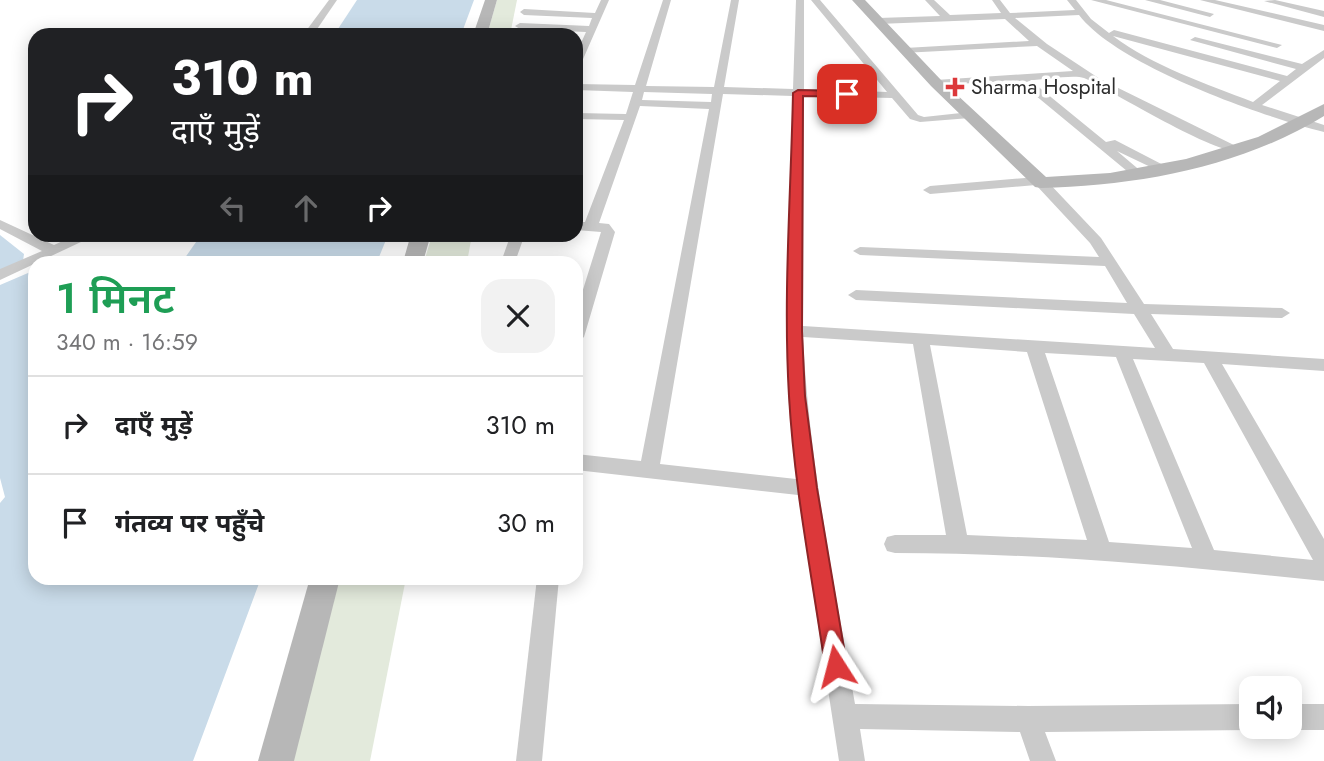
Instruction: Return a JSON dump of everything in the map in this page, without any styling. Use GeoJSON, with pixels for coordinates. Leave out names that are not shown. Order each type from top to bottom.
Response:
{"type":"FeatureCollection","features":[{"type":"Feature","properties":{"kind":"street"},"geometry":{"type":"LineString","coordinates":[[313,28],[333,0]]}},
{"type":"Feature","properties":{"kind":"street"},"geometry":{"type":"LineString","coordinates":[[482,28],[491,0]]}},
{"type":"Feature","properties":{"kind":"street"},"geometry":{"type":"LineString","coordinates":[[583,45],[605,0]]}},
{"type":"Feature","properties":{"kind":"street"},"geometry":{"type":"LineString","coordinates":[[583,314],[608,232],[604,227],[583,226],[631,117],[667,0]]}},
{"type":"Feature","properties":{"kind":"street"},"geometry":{"type":"LineString","coordinates":[[649,470],[735,0]]}},
{"type":"Feature","properties":{"kind":"street"},"geometry":{"type":"LineString","coordinates":[[800,0],[795,331],[797,396],[807,488],[852,761]]}},
{"type":"Feature","properties":{"kind":"street"},"geometry":{"type":"LineString","coordinates":[[815,0],[918,120],[970,115]]}},
{"type":"Feature","properties":{"kind":"street"},"geometry":{"type":"LineString","coordinates":[[858,0],[936,83],[1096,240],[1168,355]]}},
{"type":"Feature","properties":{"kind":"street"},"geometry":{"type":"LineString","coordinates":[[929,0],[947,18]]}},
{"type":"Feature","properties":{"kind":"street"},"geometry":{"type":"LineString","coordinates":[[996,0],[1006,16],[1083,74],[1138,106],[1238,149]]}},
{"type":"Feature","properties":{"kind":"street"},"geometry":{"type":"LineString","coordinates":[[1071,0],[1078,13],[1097,28],[1126,47],[1195,83],[1324,130]]}},
{"type":"Feature","properties":{"kind":"street"},"geometry":{"type":"LineString","coordinates":[[1094,0],[1123,3],[1165,17],[1242,36],[1324,28]]}},
{"type":"Feature","properties":{"kind":"street"},"geometry":{"type":"LineString","coordinates":[[1149,0],[1210,14]]}},
{"type":"Feature","properties":{"kind":"street"},"geometry":{"type":"LineString","coordinates":[[1254,12],[1269,0],[1324,14]]}},
{"type":"Feature","properties":{"kind":"street"},"geometry":{"type":"LineString","coordinates":[[1209,1],[1270,15],[1289,33]]}},
{"type":"Feature","properties":{"kind":"street"},"geometry":{"type":"LineString","coordinates":[[1196,24],[1222,4]]}},
{"type":"Feature","properties":{"kind":"street"},"geometry":{"type":"LineString","coordinates":[[524,12],[599,16]]}},
{"type":"Feature","properties":{"kind":"street"},"geometry":{"type":"LineString","coordinates":[[878,21],[1078,13]]}},
{"type":"Feature","properties":{"kind":"street"},"geometry":{"type":"LineString","coordinates":[[1261,22],[1270,15]]}},
{"type":"Feature","properties":{"kind":"street"},"geometry":{"type":"LineString","coordinates":[[1156,24],[1165,17]]}},
{"type":"Feature","properties":{"kind":"street"},"geometry":{"type":"LineString","coordinates":[[520,26],[569,28]]}},
{"type":"Feature","properties":{"kind":"street"},"geometry":{"type":"LineString","coordinates":[[1097,28],[1289,80]]}},
{"type":"Feature","properties":{"kind":"street"},"geometry":{"type":"LineString","coordinates":[[1179,51],[1212,28]]}},
{"type":"Feature","properties":{"kind":"street"},"geometry":{"type":"LineString","coordinates":[[583,29],[593,29]]}},
{"type":"Feature","properties":{"kind":"street"},"geometry":{"type":"LineString","coordinates":[[1242,36],[1252,29]]}},
{"type":"Feature","properties":{"kind":"street"},"geometry":{"type":"LineString","coordinates":[[1126,47],[1146,32]]}},
{"type":"Feature","properties":{"kind":"street"},"geometry":{"type":"LineString","coordinates":[[1264,57],[1289,33]]}},
{"type":"Feature","properties":{"kind":"street"},"geometry":{"type":"LineString","coordinates":[[1195,40],[1304,68]]}},
{"type":"Feature","properties":{"kind":"street"},"geometry":{"type":"LineString","coordinates":[[905,51],[1040,43]]}},
{"type":"Feature","properties":{"kind":"street"},"geometry":{"type":"LineString","coordinates":[[1254,106],[1324,53]]}},
{"type":"Feature","properties":{"kind":"street"},"geometry":{"type":"LineString","coordinates":[[1217,70],[1228,64]]}},
{"type":"Feature","properties":{"kind":"street"},"geometry":{"type":"LineString","coordinates":[[936,83],[1083,74]]}},
{"type":"Feature","properties":{"kind":"street"},"geometry":{"type":"LineString","coordinates":[[1195,83],[1206,77]]}},
{"type":"Feature","properties":{"kind":"street"},"geometry":{"type":"LineString","coordinates":[[1021,78],[1137,173]]}},
{"type":"Feature","properties":{"kind":"street"},"geometry":{"type":"LineString","coordinates":[[583,86],[896,95]]}},
{"type":"Feature","properties":{"kind":"street"},"geometry":{"type":"LineString","coordinates":[[636,103],[716,106]]}},
{"type":"Feature","properties":{"kind":"street"},"geometry":{"type":"LineString","coordinates":[[930,190],[1165,169],[1272,138],[1304,123],[1324,108]]}},
{"type":"Feature","properties":{"kind":"street"},"geometry":{"type":"LineString","coordinates":[[583,116],[631,117]]}},
{"type":"Feature","properties":{"kind":"street"},"geometry":{"type":"LineString","coordinates":[[1083,129],[1165,169]]}},
{"type":"Feature","properties":{"kind":"street"},"geometry":{"type":"LineString","coordinates":[[0,224],[28,238]]}},
{"type":"Feature","properties":{"kind":"street"},"geometry":{"type":"LineString","coordinates":[[36,242],[54,251]]}},
{"type":"Feature","properties":{"kind":"street"},"geometry":{"type":"LineString","coordinates":[[42,256],[74,242]]}},
{"type":"Feature","properties":{"kind":"street"},"geometry":{"type":"LineString","coordinates":[[860,251],[1109,262]]}},
{"type":"Feature","properties":{"kind":"street"},"geometry":{"type":"LineString","coordinates":[[0,275],[28,262]]}},
{"type":"Feature","properties":{"kind":"street"},"geometry":{"type":"LineString","coordinates":[[856,295],[1282,313]]}},
{"type":"Feature","properties":{"kind":"street"},"geometry":{"type":"LineString","coordinates":[[795,331],[1209,357],[1321,369]]}},
{"type":"Feature","properties":{"kind":"street"},"geometry":{"type":"LineString","coordinates":[[920,339],[958,543]]}},
{"type":"Feature","properties":{"kind":"street"},"geometry":{"type":"LineString","coordinates":[[1034,346],[1101,550]]}},
{"type":"Feature","properties":{"kind":"street"},"geometry":{"type":"LineString","coordinates":[[1122,352],[1207,559]]}},
{"type":"Feature","properties":{"kind":"street"},"geometry":{"type":"LineString","coordinates":[[1209,357],[1324,559]]}},
{"type":"Feature","properties":{"kind":"street"},"geometry":{"type":"LineString","coordinates":[[583,463],[807,488]]}},
{"type":"Feature","properties":{"kind":"street"},"geometry":{"type":"LineString","coordinates":[[895,544],[958,543],[1101,550],[1324,571]]}},
{"type":"Feature","properties":{"kind":"street"},"geometry":{"type":"LineString","coordinates":[[276,761],[323,585]]}},
{"type":"Feature","properties":{"kind":"street"},"geometry":{"type":"LineString","coordinates":[[528,761],[547,585]]}},
{"type":"Feature","properties":{"kind":"street"},"geometry":{"type":"LineString","coordinates":[[844,716],[1028,719],[1239,717]]}},
{"type":"Feature","properties":{"kind":"street"},"geometry":{"type":"LineString","coordinates":[[1302,717],[1324,717]]}},
{"type":"Feature","properties":{"kind":"street"},"geometry":{"type":"LineString","coordinates":[[1028,719],[1044,761]]}},
{"type":"Feature","properties":{"kind":"shaded area"},"geometry":{"type":"Polygon","coordinates":[[[497,0],[517,0],[511,28],[489,28],[497,0]]]}},
{"type":"Feature","properties":{"kind":"shaded area"},"geometry":{"type":"Polygon","coordinates":[[[430,242],[471,242],[468,256],[426,256],[430,242]]]}},
{"type":"Feature","properties":{"kind":"shaded area"},"geometry":{"type":"Polygon","coordinates":[[[335,585],[405,585],[370,761],[286,761],[335,585]]]}},
{"type":"Feature","properties":{"kind":"water"},"geometry":{"type":"Polygon","coordinates":[[[357,0],[474,0],[464,28],[339,28],[357,0]]]}},
{"type":"Feature","properties":{"kind":"water"},"geometry":{"type":"Polygon","coordinates":[[[0,235],[24,254],[23,261],[0,271],[0,235]]]}},
{"type":"Feature","properties":{"kind":"water"},"geometry":{"type":"Polygon","coordinates":[[[196,242],[385,242],[379,256],[186,256],[196,242]]]}},
{"type":"Feature","properties":{"kind":"water"},"geometry":{"type":"Polygon","coordinates":[[[28,273],[28,585],[258,585],[193,761],[0,761],[0,503],[5,497],[0,478],[0,285],[28,273]]]}},
{"type":"Feature","properties":{"kind":"place","name":"Sharma Hospital"},"geometry":{"type":"Point","coordinates":[955,87]}},
{"type":"Feature","properties":{"kind":"route"},"geometry":{"type":"LineString","coordinates":[[836,666],[807,488],[797,396],[795,331],[798,93],[847,94]]}}]}
